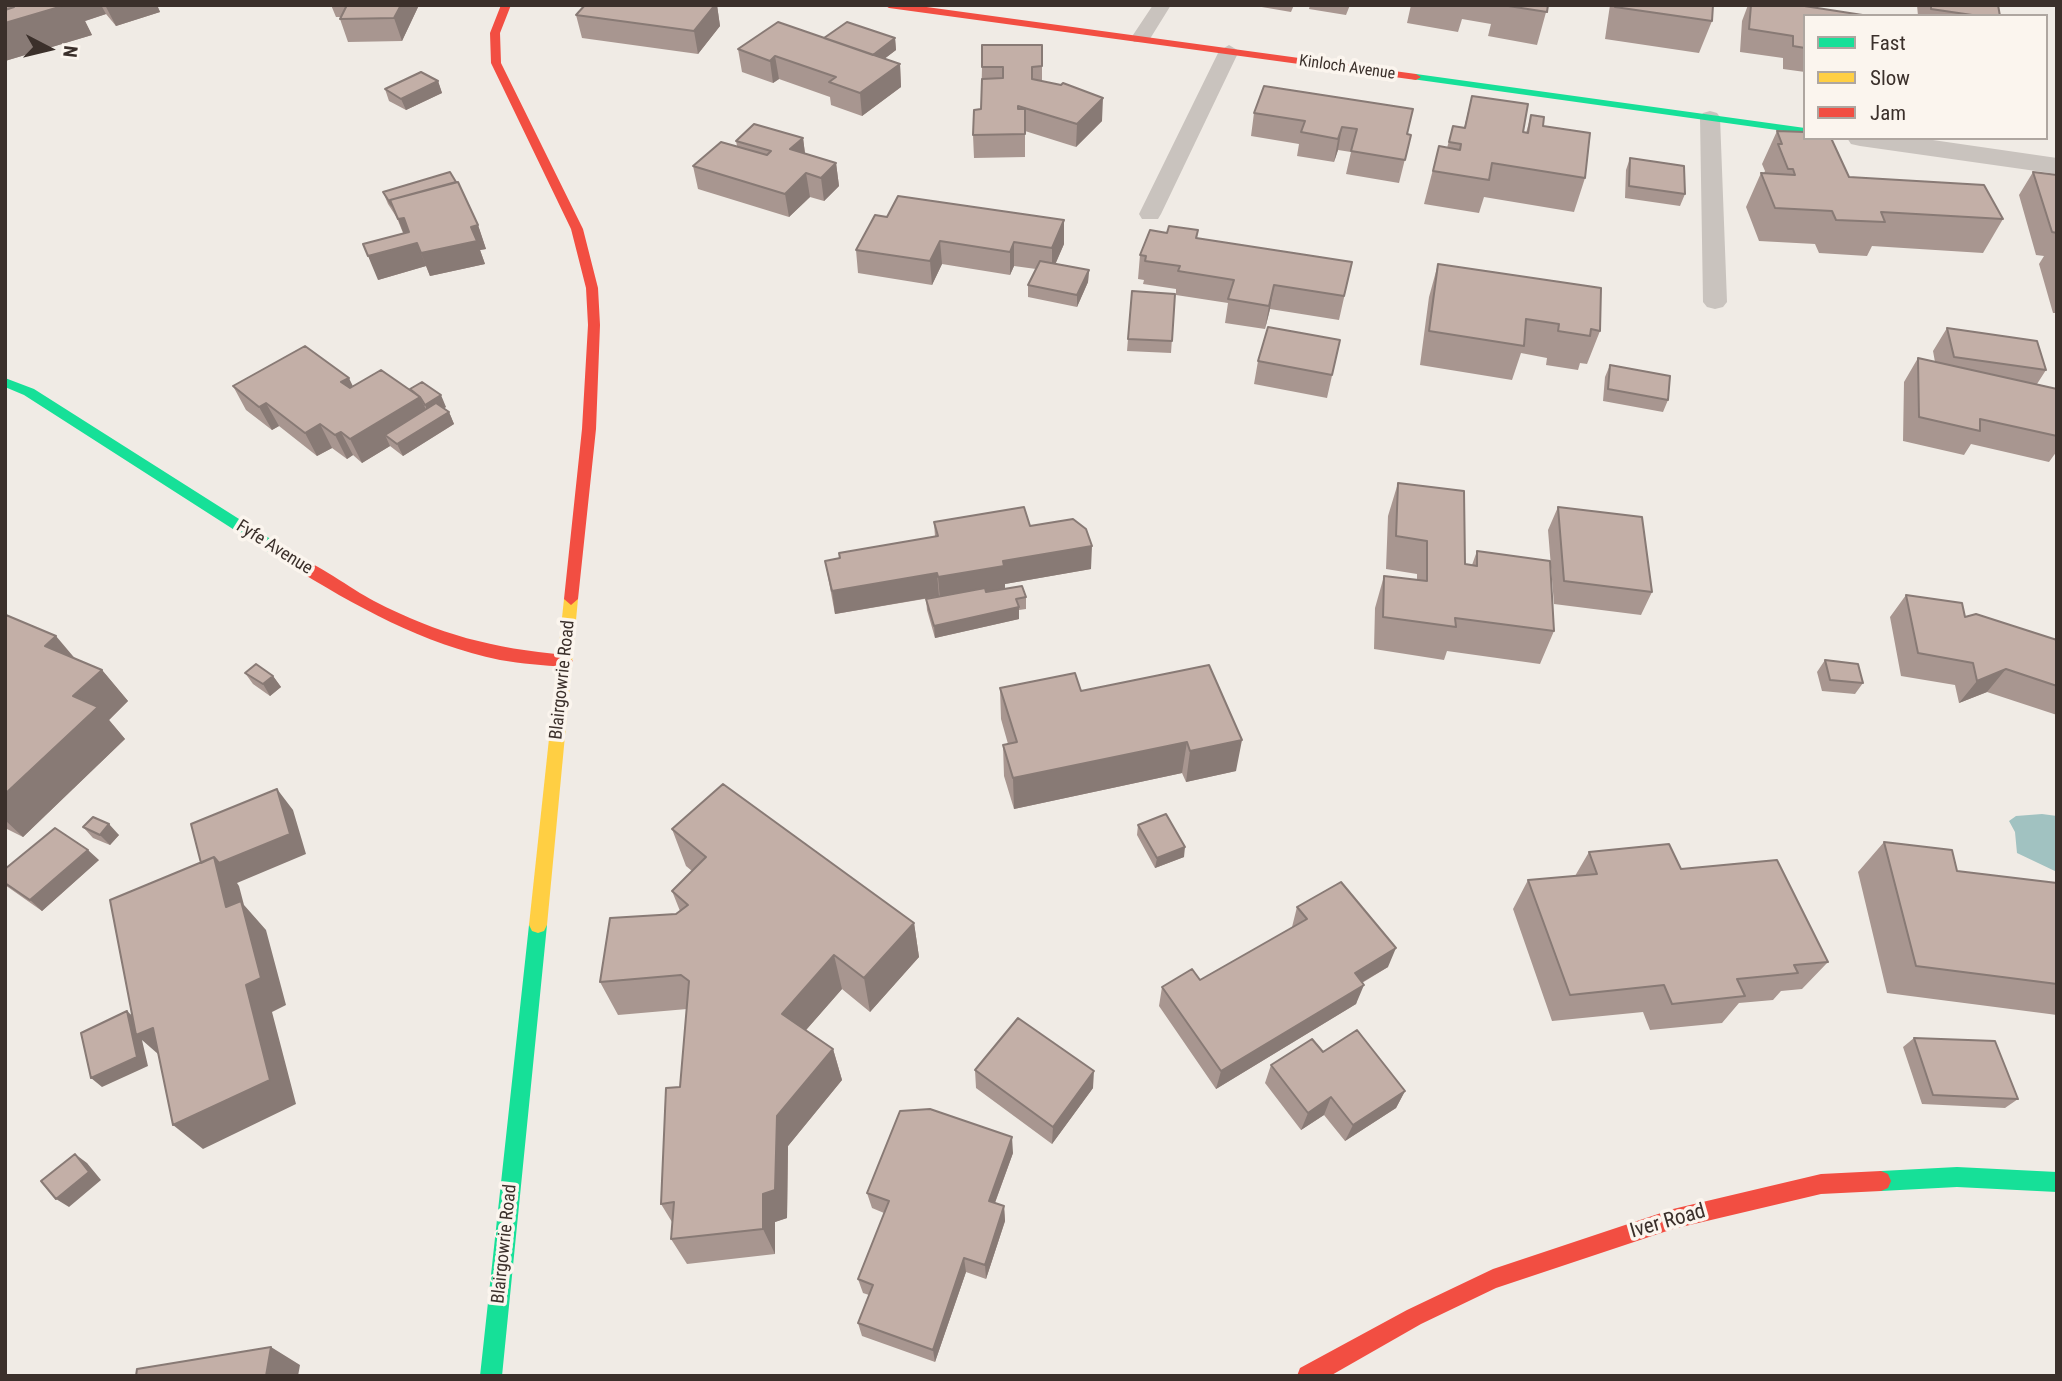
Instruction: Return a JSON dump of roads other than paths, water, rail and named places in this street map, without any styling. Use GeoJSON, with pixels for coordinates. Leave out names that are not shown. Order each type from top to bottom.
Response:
{"type":"FeatureCollection","features":[{"type":"Feature","properties":{"kind":"street","name":"Blairgowrie Road"},"geometry":{"type":"LineString","coordinates":[[491,1376],[593,376],[592,288],[577,229],[496,63],[493,43],[495,27],[506,5]]}},
{"type":"Feature","properties":{"kind":"street","name":"Kinloch Avenue"},"geometry":{"type":"LineString","coordinates":[[889,5],[1141,38],[1564,100],[1803,131]]}},
{"type":"Feature","properties":{"kind":"street"},"geometry":{"type":"LineString","coordinates":[[1874,140],[2057,166]]}},
{"type":"Feature","properties":{"kind":"street","name":"Fyfe Avenue"},"geometry":{"type":"LineString","coordinates":[[5,382],[29,392],[345,593],[401,622],[500,654],[565,661]]}},
{"type":"Feature","properties":{"kind":"street","name":"Iver Road"},"geometry":{"type":"LineString","coordinates":[[1308,1376],[1414,1317],[1493,1279],[1672,1219],[1821,1184],[1957,1177],[2057,1182]]}},
{"type":"Feature","properties":{"kind":"lane"},"geometry":{"type":"LineString","coordinates":[[1141,38],[1162,5]]}},
{"type":"Feature","properties":{"kind":"lane"},"geometry":{"type":"LineString","coordinates":[[1150,214],[1229,51]]}},
{"type":"Feature","properties":{"kind":"lane"},"geometry":{"type":"LineString","coordinates":[[1710,117],[1715,302]]}},
{"type":"Feature","properties":{"kind":"water"},"geometry":{"type":"Polygon","coordinates":[[[2016,816],[2057,816],[2057,872],[2017,853],[2015,832],[2009,821],[2016,816]]]}}]}
